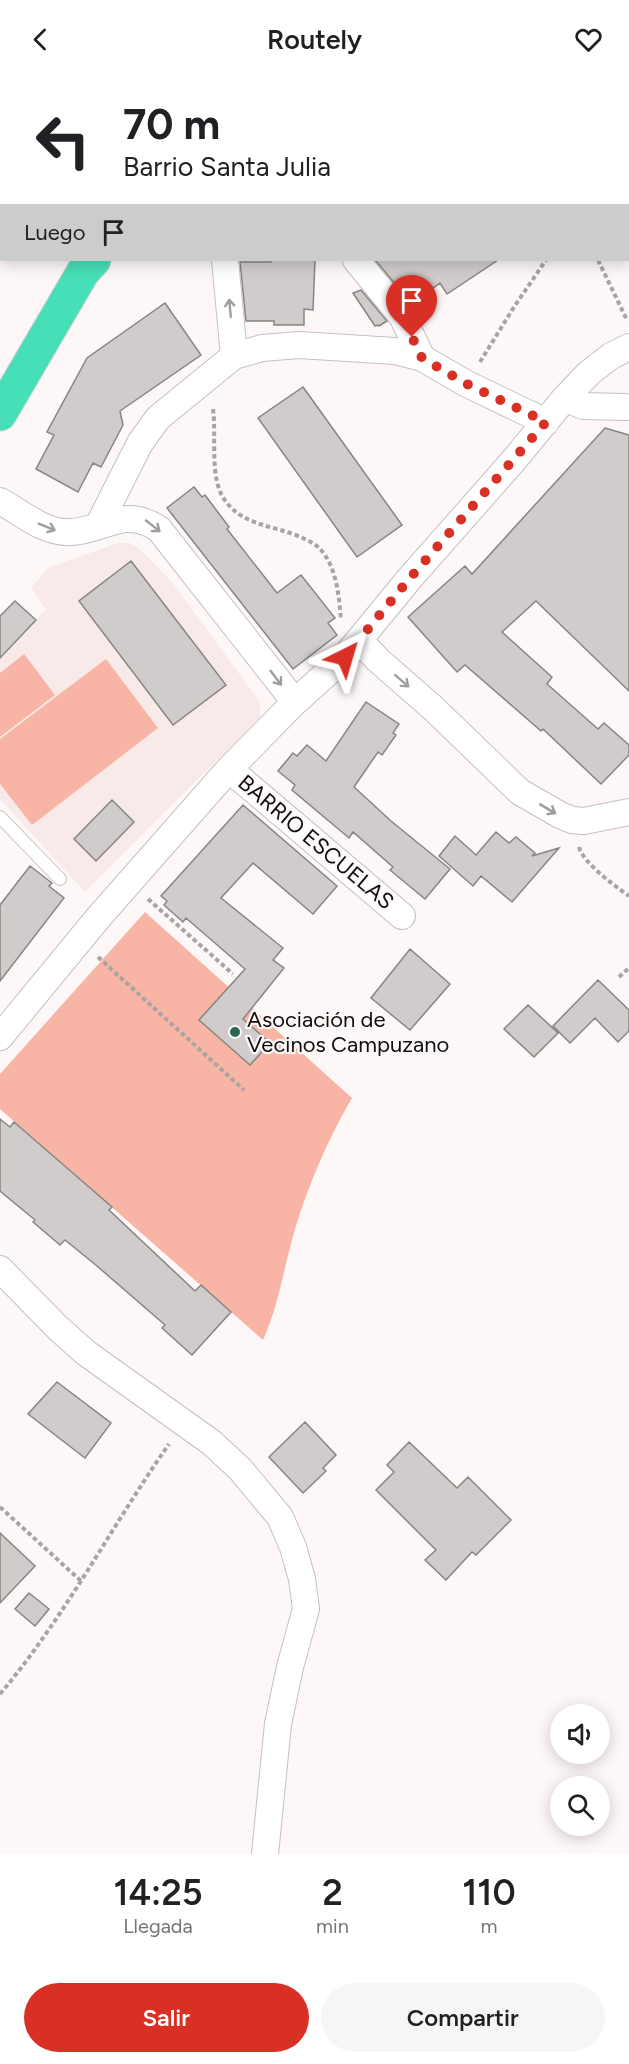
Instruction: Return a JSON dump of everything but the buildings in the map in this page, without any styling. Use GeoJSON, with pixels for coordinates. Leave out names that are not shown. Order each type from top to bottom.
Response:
{"type":"FeatureCollection","features":[{"type":"Feature","properties":{"kind":"highway"},"geometry":{"type":"LineString","coordinates":[[0,414],[83,272],[93,261]]}},
{"type":"Feature","properties":{"kind":"street"},"geometry":{"type":"LineString","coordinates":[[225,261],[234,356]]}},
{"type":"Feature","properties":{"kind":"street"},"geometry":{"type":"LineString","coordinates":[[358,261],[402,316],[422,358]]}},
{"type":"Feature","properties":{"kind":"street"},"geometry":{"type":"LineString","coordinates":[[98,526],[140,443],[158,418],[234,356],[262,348],[299,345],[395,351],[422,358],[467,384],[546,422]]}},
{"type":"Feature","properties":{"kind":"street","name":"BARRIO ESCUELAS"},"geometry":{"type":"LineString","coordinates":[[0,1036],[79,940],[229,768],[352,649],[565,398],[589,373],[611,356],[629,347]]}},
{"type":"Feature","properties":{"kind":"street"},"geometry":{"type":"LineString","coordinates":[[565,398],[583,406],[625,407]]}},
{"type":"Feature","properties":{"kind":"street"},"geometry":{"type":"LineString","coordinates":[[0,501],[48,530],[70,532],[125,518],[145,520],[159,529],[295,702]]}},
{"type":"Feature","properties":{"kind":"street"},"geometry":{"type":"LineString","coordinates":[[352,649],[378,660],[433,708],[512,785],[560,815],[572,820],[584,821],[629,812]]}},
{"type":"Feature","properties":{"kind":"street","name":"BARRIO ESCUELAS"},"geometry":{"type":"LineString","coordinates":[[229,768],[402,916]]}},
{"type":"Feature","properties":{"kind":"street"},"geometry":{"type":"LineString","coordinates":[[0,1269],[86,1353],[212,1443],[240,1469],[280,1517],[293,1547],[302,1579],[306,1609],[290,1667],[278,1724],[265,1854]]}},
{"type":"Feature","properties":{"kind":"lane"},"geometry":{"type":"LineString","coordinates":[[0,817],[60,879]]}},
{"type":"Feature","properties":{"kind":"path"},"geometry":{"type":"LineString","coordinates":[[467,384],[545,261]]}},
{"type":"Feature","properties":{"kind":"path"},"geometry":{"type":"LineString","coordinates":[[598,261],[629,323]]}},
{"type":"Feature","properties":{"kind":"path"},"geometry":{"type":"LineString","coordinates":[[209,376],[215,424],[215,477],[226,503],[246,519],[296,536],[320,549],[331,567],[352,649]]}},
{"type":"Feature","properties":{"kind":"path"},"geometry":{"type":"LineString","coordinates":[[572,820],[580,853],[629,896]]}},
{"type":"Feature","properties":{"kind":"path"},"geometry":{"type":"LineString","coordinates":[[129,882],[233,974]]}},
{"type":"Feature","properties":{"kind":"path"},"geometry":{"type":"LineString","coordinates":[[79,940],[243,1090]]}},
{"type":"Feature","properties":{"kind":"path"},"geometry":{"type":"LineString","coordinates":[[619,977],[629,968]]}},
{"type":"Feature","properties":{"kind":"path"},"geometry":{"type":"LineString","coordinates":[[0,1694],[46,1635],[182,1422]]}},
{"type":"Feature","properties":{"kind":"path"},"geometry":{"type":"LineString","coordinates":[[0,1508],[81,1581]]}},
{"type":"Feature","properties":{"kind":"shaded area"},"geometry":{"type":"Polygon","coordinates":[[[118,543],[130,543],[141,550],[172,582],[260,702],[260,717],[85,892],[0,799],[0,658],[46,609],[31,588],[48,568],[118,543]]]}},
{"type":"Feature","properties":{"kind":"shaded area"},"geometry":{"type":"Polygon","coordinates":[[[24,654],[55,695],[0,737],[0,673],[24,654]]]}},
{"type":"Feature","properties":{"kind":"shaded area"},"geometry":{"type":"Polygon","coordinates":[[[106,659],[158,728],[32,825],[0,784],[0,739],[106,659]]]}},
{"type":"Feature","properties":{"kind":"shaded area"},"geometry":{"type":"Polygon","coordinates":[[[145,912],[352,1098],[327,1145],[306,1195],[273,1313],[263,1340],[0,1109],[0,1074],[145,912]]]}},
{"type":"Feature","properties":{"kind":"place","name":"Asociación de Vecinos Campuzano"},"geometry":{"type":"Point","coordinates":[235,1032]}},
{"type":"Feature","properties":{"kind":"route"},"geometry":{"type":"LineString","coordinates":[[345,657],[410,578],[546,422],[467,384],[422,358],[412,337]]}}]}
